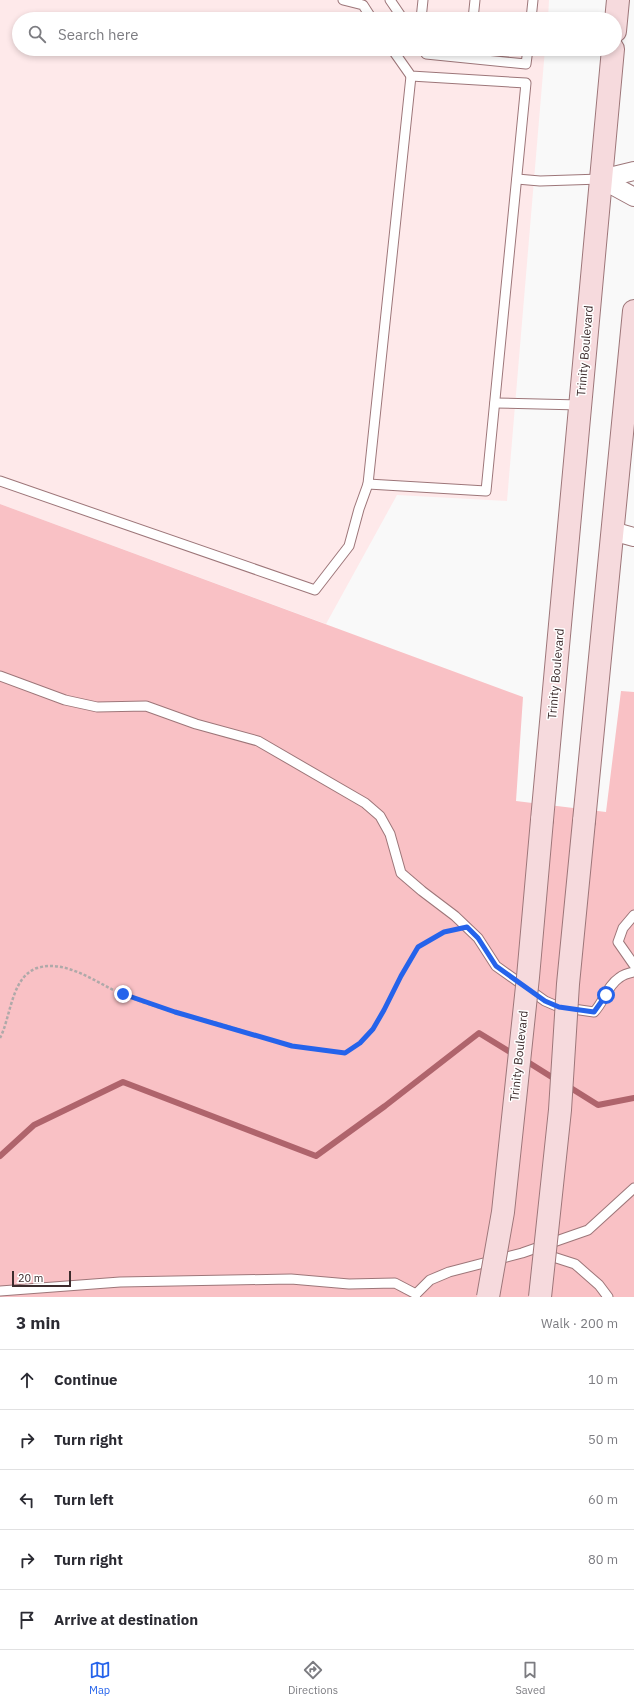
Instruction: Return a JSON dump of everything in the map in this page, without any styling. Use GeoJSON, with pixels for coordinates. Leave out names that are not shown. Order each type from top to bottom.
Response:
{"type":"FeatureCollection","features":[{"type":"Feature","properties":{"kind":"main road"},"geometry":{"type":"LineString","coordinates":[[617,12],[618,0]]}},
{"type":"Feature","properties":{"kind":"main road","name":"Trinity Boulevard"},"geometry":{"type":"LineString","coordinates":[[488,1297],[503,1212],[528,977],[612,56]]}},
{"type":"Feature","properties":{"kind":"main road"},"geometry":{"type":"LineString","coordinates":[[540,1297],[560,1110],[568,984],[634,311]]}},
{"type":"Feature","properties":{"kind":"street"},"geometry":{"type":"LineString","coordinates":[[601,179],[634,171]]}},
{"type":"Feature","properties":{"kind":"street"},"geometry":{"type":"LineString","coordinates":[[601,179],[634,197]]}},
{"type":"Feature","properties":{"kind":"street"},"geometry":{"type":"LineString","coordinates":[[612,531],[634,537]]}},
{"type":"Feature","properties":{"kind":"lane"},"geometry":{"type":"LineString","coordinates":[[343,0],[363,5],[368,12]]}},
{"type":"Feature","properties":{"kind":"lane"},"geometry":{"type":"LineString","coordinates":[[390,0],[398,12]]}},
{"type":"Feature","properties":{"kind":"lane"},"geometry":{"type":"LineString","coordinates":[[422,12],[423,0]]}},
{"type":"Feature","properties":{"kind":"lane"},"geometry":{"type":"LineString","coordinates":[[474,12],[475,0]]}},
{"type":"Feature","properties":{"kind":"lane"},"geometry":{"type":"LineString","coordinates":[[531,12],[532,0]]}},
{"type":"Feature","properties":{"kind":"lane"},"geometry":{"type":"LineString","coordinates":[[0,481],[315,590],[349,546],[359,509],[368,484],[411,76],[397,56]]}},
{"type":"Feature","properties":{"kind":"lane"},"geometry":{"type":"LineString","coordinates":[[481,56],[526,64],[527,56]]}},
{"type":"Feature","properties":{"kind":"lane"},"geometry":{"type":"LineString","coordinates":[[368,484],[486,491],[526,83],[411,76]]}},
{"type":"Feature","properties":{"kind":"lane"},"geometry":{"type":"LineString","coordinates":[[516,179],[540,181],[601,179]]}},
{"type":"Feature","properties":{"kind":"lane"},"geometry":{"type":"LineString","coordinates":[[495,402],[580,405]]}},
{"type":"Feature","properties":{"kind":"lane"},"geometry":{"type":"LineString","coordinates":[[0,676],[65,700],[97,707],[146,706],[196,724],[258,741],[365,803],[380,816],[390,834],[401,873],[467,927],[478,938],[496,966],[545,1001],[559,1007],[594,1012],[600,1006],[611,986],[620,977],[634,972]]}},
{"type":"Feature","properties":{"kind":"lane"},"geometry":{"type":"LineString","coordinates":[[634,915],[623,928],[618,942],[634,965]]}},
{"type":"Feature","properties":{"kind":"lane"},"geometry":{"type":"LineString","coordinates":[[0,1291],[120,1282],[291,1278],[349,1284],[395,1283],[416,1296],[430,1280],[449,1272],[532,1250],[588,1230],[634,1188]]}},
{"type":"Feature","properties":{"kind":"lane"},"geometry":{"type":"LineString","coordinates":[[532,1250],[575,1264],[599,1285],[608,1297]]}},
{"type":"Feature","properties":{"kind":"path"},"geometry":{"type":"LineString","coordinates":[[0,1038],[4,1031],[10,1004],[23,977],[36,968],[51,966],[73,970],[123,994],[175,1012],[292,1046],[345,1053],[360,1043],[373,1029],[418,947],[444,932],[467,927]]}},
{"type":"Feature","properties":{"kind":"shaded area"},"geometry":{"type":"Polygon","coordinates":[[[0,0],[549,0],[548,12],[12,12],[12,56],[544,56],[507,501],[397,495],[326,624],[0,504],[0,0]]]}},
{"type":"Feature","properties":{"kind":"shaded area"},"geometry":{"type":"Polygon","coordinates":[[[0,504],[523,697],[516,801],[606,812],[621,691],[634,692],[634,1297],[0,1297],[0,504]]]}},
{"type":"Feature","properties":{"kind":"waterway"},"geometry":{"type":"LineString","coordinates":[[0,1156],[34,1125],[123,1082],[316,1156],[385,1106],[479,1033],[515,1055]]}},
{"type":"Feature","properties":{"kind":"waterway"},"geometry":{"type":"LineString","coordinates":[[523,1059],[558,1081]]}},
{"type":"Feature","properties":{"kind":"waterway"},"geometry":{"type":"LineString","coordinates":[[566,1085],[598,1105],[634,1098]]}},
{"type":"Feature","properties":{"kind":"route"},"geometry":{"type":"LineString","coordinates":[[123,994],[175,1012],[222,1024],[292,1046],[345,1053],[360,1043],[373,1029],[418,947],[444,932],[467,927],[478,938],[496,966],[545,1001],[559,1007],[594,1012],[600,1006],[606,995]]}}]}
